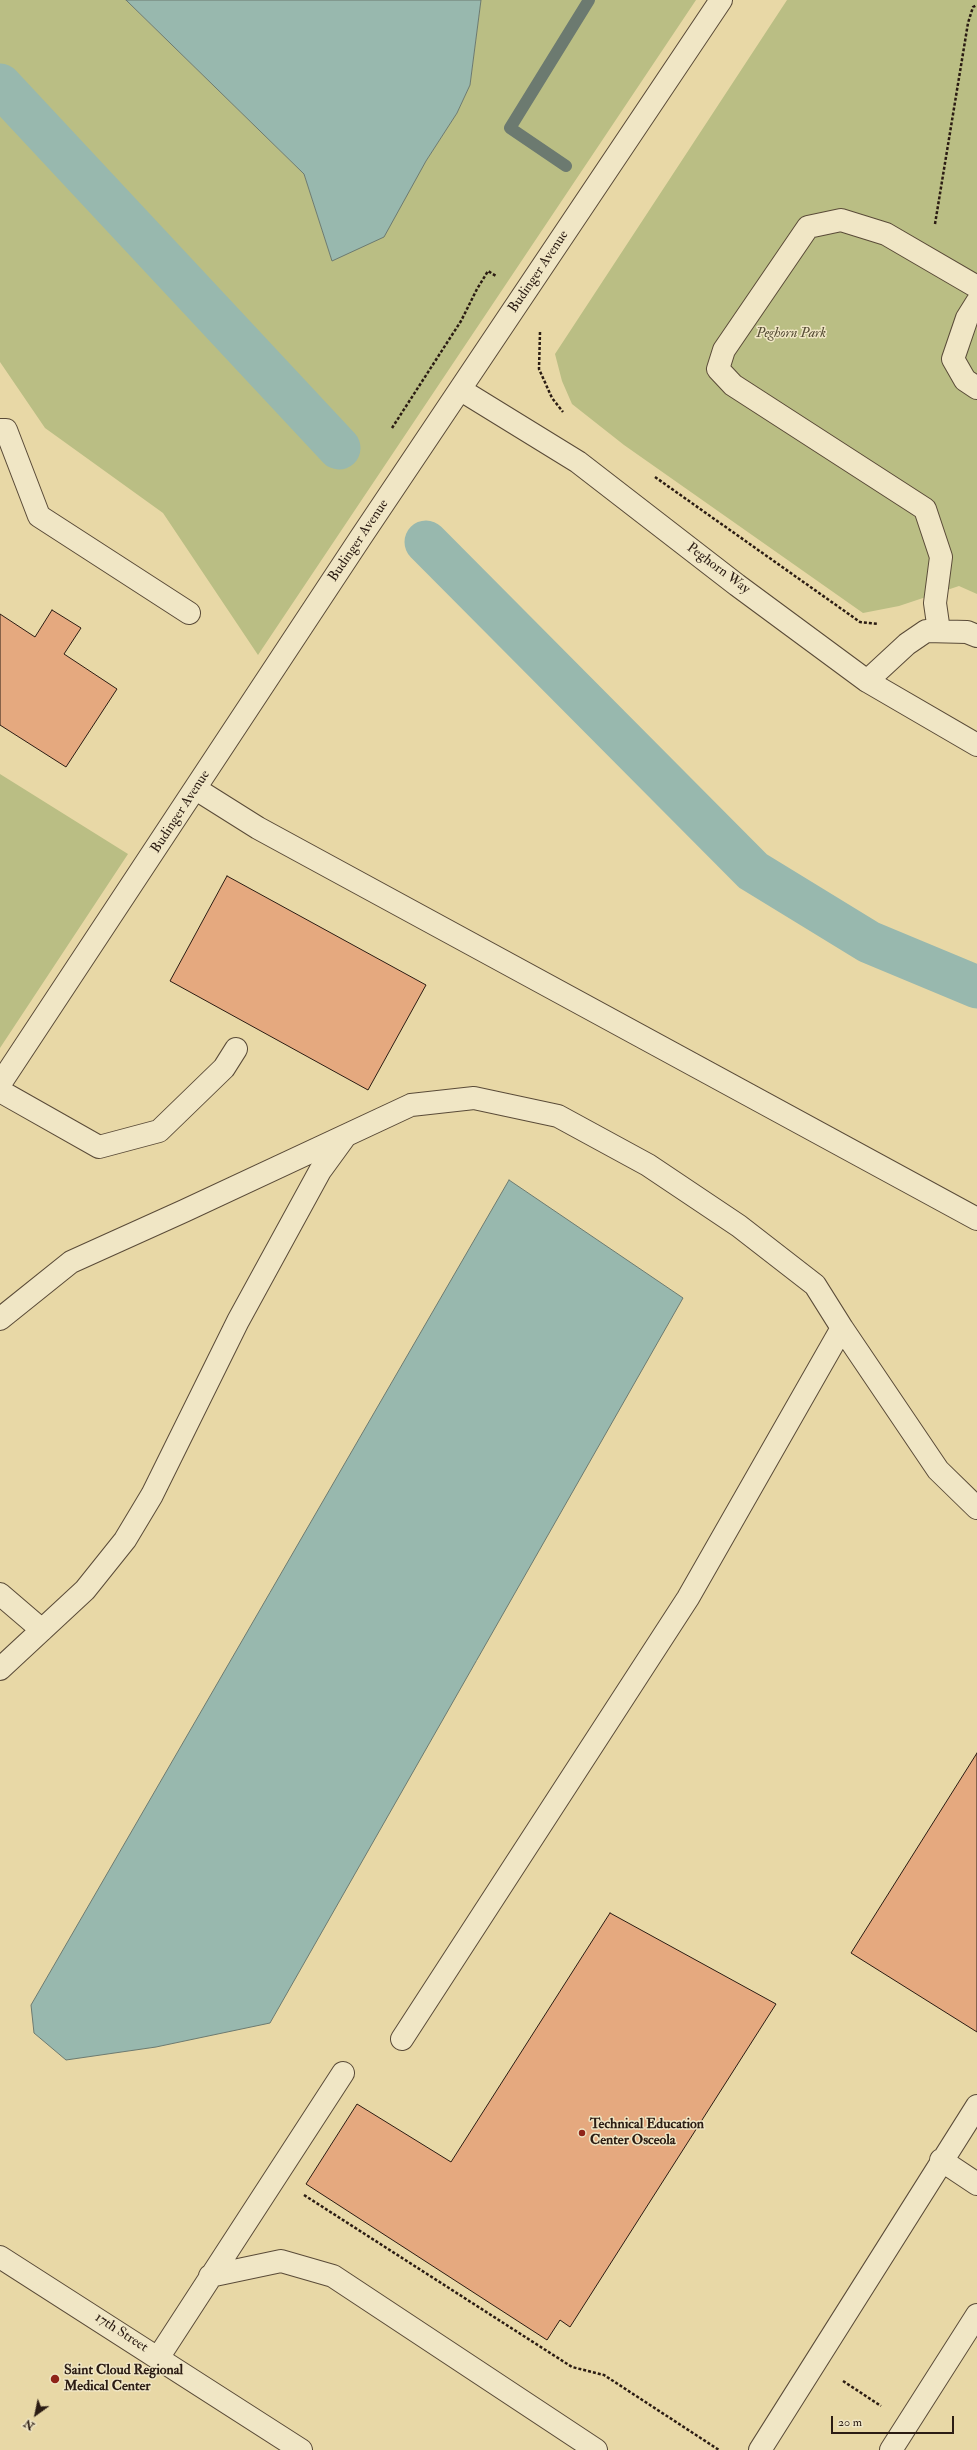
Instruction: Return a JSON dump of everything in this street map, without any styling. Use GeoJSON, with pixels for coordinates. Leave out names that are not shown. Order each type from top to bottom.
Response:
{"type":"FeatureCollection","features":[{"type":"Feature","properties":{"kind":"street","name":"Budinger Avenue"},"geometry":{"type":"LineString","coordinates":[[0,1084],[361,537],[461,390],[721,0]]}},
{"type":"Feature","properties":{"kind":"street"},"geometry":{"type":"LineString","coordinates":[[939,631],[935,603],[940,557],[925,509],[733,385],[718,369],[724,350],[808,228],[841,220],[886,234],[977,288]]}},
{"type":"Feature","properties":{"kind":"street"},"geometry":{"type":"LineString","coordinates":[[977,302],[967,318],[953,359],[965,380],[977,388]]}},
{"type":"Feature","properties":{"kind":"street","name":"Peghorn Way"},"geometry":{"type":"LineString","coordinates":[[461,390],[578,462],[737,585],[867,681],[977,745]]}},
{"type":"Feature","properties":{"kind":"street"},"geometry":{"type":"LineString","coordinates":[[3,430],[39,516],[189,613]]}},
{"type":"Feature","properties":{"kind":"street"},"geometry":{"type":"LineString","coordinates":[[867,681],[907,644],[926,631],[967,632],[977,636]]}},
{"type":"Feature","properties":{"kind":"street"},"geometry":{"type":"LineString","coordinates":[[196,789],[258,828],[977,1219]]}},
{"type":"Feature","properties":{"kind":"street"},"geometry":{"type":"LineString","coordinates":[[0,1090],[100,1146],[159,1132],[224,1068],[236,1049]]}},
{"type":"Feature","properties":{"kind":"street"},"geometry":{"type":"LineString","coordinates":[[0,1319],[71,1262],[411,1105],[474,1098],[558,1116],[648,1165],[739,1226],[815,1285],[842,1328],[938,1470],[977,1508]]}},
{"type":"Feature","properties":{"kind":"street"},"geometry":{"type":"LineString","coordinates":[[0,1669],[85,1590],[125,1540],[152,1495],[238,1321],[320,1171],[344,1137]]}},
{"type":"Feature","properties":{"kind":"street"},"geometry":{"type":"LineString","coordinates":[[402,2039],[688,1598],[842,1328]]}},
{"type":"Feature","properties":{"kind":"street"},"geometry":{"type":"LineString","coordinates":[[0,1594],[42,1630]]}},
{"type":"Feature","properties":{"kind":"street"},"geometry":{"type":"LineString","coordinates":[[158,2358],[343,2073]]}},
{"type":"Feature","properties":{"kind":"street"},"geometry":{"type":"LineString","coordinates":[[760,2450],[941,2160],[977,2106]]}},
{"type":"Feature","properties":{"kind":"street"},"geometry":{"type":"LineString","coordinates":[[941,2160],[977,2184]]}},
{"type":"Feature","properties":{"kind":"street","name":"17th Street"},"geometry":{"type":"LineString","coordinates":[[0,2257],[158,2358],[278,2444],[301,2450]]}},
{"type":"Feature","properties":{"kind":"street"},"geometry":{"type":"LineString","coordinates":[[210,2276],[281,2260],[333,2276],[596,2450]]}},
{"type":"Feature","properties":{"kind":"street"},"geometry":{"type":"LineString","coordinates":[[891,2450],[977,2315]]}},
{"type":"Feature","properties":{"kind":"path"},"geometry":{"type":"LineString","coordinates":[[929,260],[968,23],[973,7],[977,5]]}},
{"type":"Feature","properties":{"kind":"path"},"geometry":{"type":"LineString","coordinates":[[488,271],[524,295],[548,308],[539,334],[539,369],[552,398],[566,416]]}},
{"type":"Feature","properties":{"kind":"path"},"geometry":{"type":"LineString","coordinates":[[649,472],[860,622],[880,624]]}},
{"type":"Feature","properties":{"kind":"path"},"geometry":{"type":"LineString","coordinates":[[274,2178],[298,2191],[572,2367],[604,2375],[719,2450]]}},
{"type":"Feature","properties":{"kind":"path"},"geometry":{"type":"LineString","coordinates":[[814,2363],[908,2423]]}},
{"type":"Feature","properties":{"kind":"green space"},"geometry":{"type":"Polygon","coordinates":[[[0,0],[126,0],[304,174],[332,261],[426,161],[457,113],[470,85],[481,0],[696,0],[258,655],[163,513],[45,428],[0,362],[0,0]]]}},
{"type":"Feature","properties":{"kind":"green space","name":"Peghorn Park"},"geometry":{"type":"Polygon","coordinates":[[[787,0],[977,0],[977,594],[959,586],[899,606],[863,613],[624,445],[572,404],[562,381],[555,354],[787,0]]]}},
{"type":"Feature","properties":{"kind":"green space"},"geometry":{"type":"Polygon","coordinates":[[[0,774],[128,854],[0,1048],[0,774]]]}},
{"type":"Feature","properties":{"kind":"water"},"geometry":{"type":"Polygon","coordinates":[[[126,0],[481,0],[470,85],[457,113],[426,161],[384,237],[332,261],[304,174],[126,0]]]}},
{"type":"Feature","properties":{"kind":"water"},"geometry":{"type":"Polygon","coordinates":[[[509,1180],[683,1298],[270,2023],[156,2047],[66,2060],[34,2033],[31,2005],[509,1180]]]}},
{"type":"Feature","properties":{"kind":"building"},"geometry":{"type":"Polygon","coordinates":[[[52,610],[81,628],[64,654],[117,689],[66,767],[0,725],[0,614],[35,637],[52,610]]]}},
{"type":"Feature","properties":{"kind":"building"},"geometry":{"type":"Polygon","coordinates":[[[227,876],[426,985],[368,1090],[170,981],[227,876]]]}},
{"type":"Feature","properties":{"kind":"building"},"geometry":{"type":"Polygon","coordinates":[[[977,1753],[977,2032],[851,1953],[977,1753]]]}},
{"type":"Feature","properties":{"kind":"building","name":"Technical Education Center Osceola"},"geometry":{"type":"Polygon","coordinates":[[[610,1913],[776,2004],[570,2327],[560,2320],[547,2340],[306,2184],[357,2104],[451,2162],[610,1913]]]}},
{"type":"Feature","properties":{"kind":"waterway"},"geometry":{"type":"LineString","coordinates":[[566,166],[510,128],[589,0]]}},
{"type":"Feature","properties":{"kind":"waterway"},"geometry":{"type":"LineString","coordinates":[[0,85],[339,448]]}},
{"type":"Feature","properties":{"kind":"waterway"},"geometry":{"type":"LineString","coordinates":[[426,542],[753,871],[869,942],[977,987]]}},
{"type":"Feature","properties":{"kind":"place","name":"Technical Education Center Osceola"},"geometry":{"type":"Point","coordinates":[582,2133]}},
{"type":"Feature","properties":{"kind":"place","name":"Saint Cloud Regional Medical Center"},"geometry":{"type":"Point","coordinates":[55,2379]}}]}
